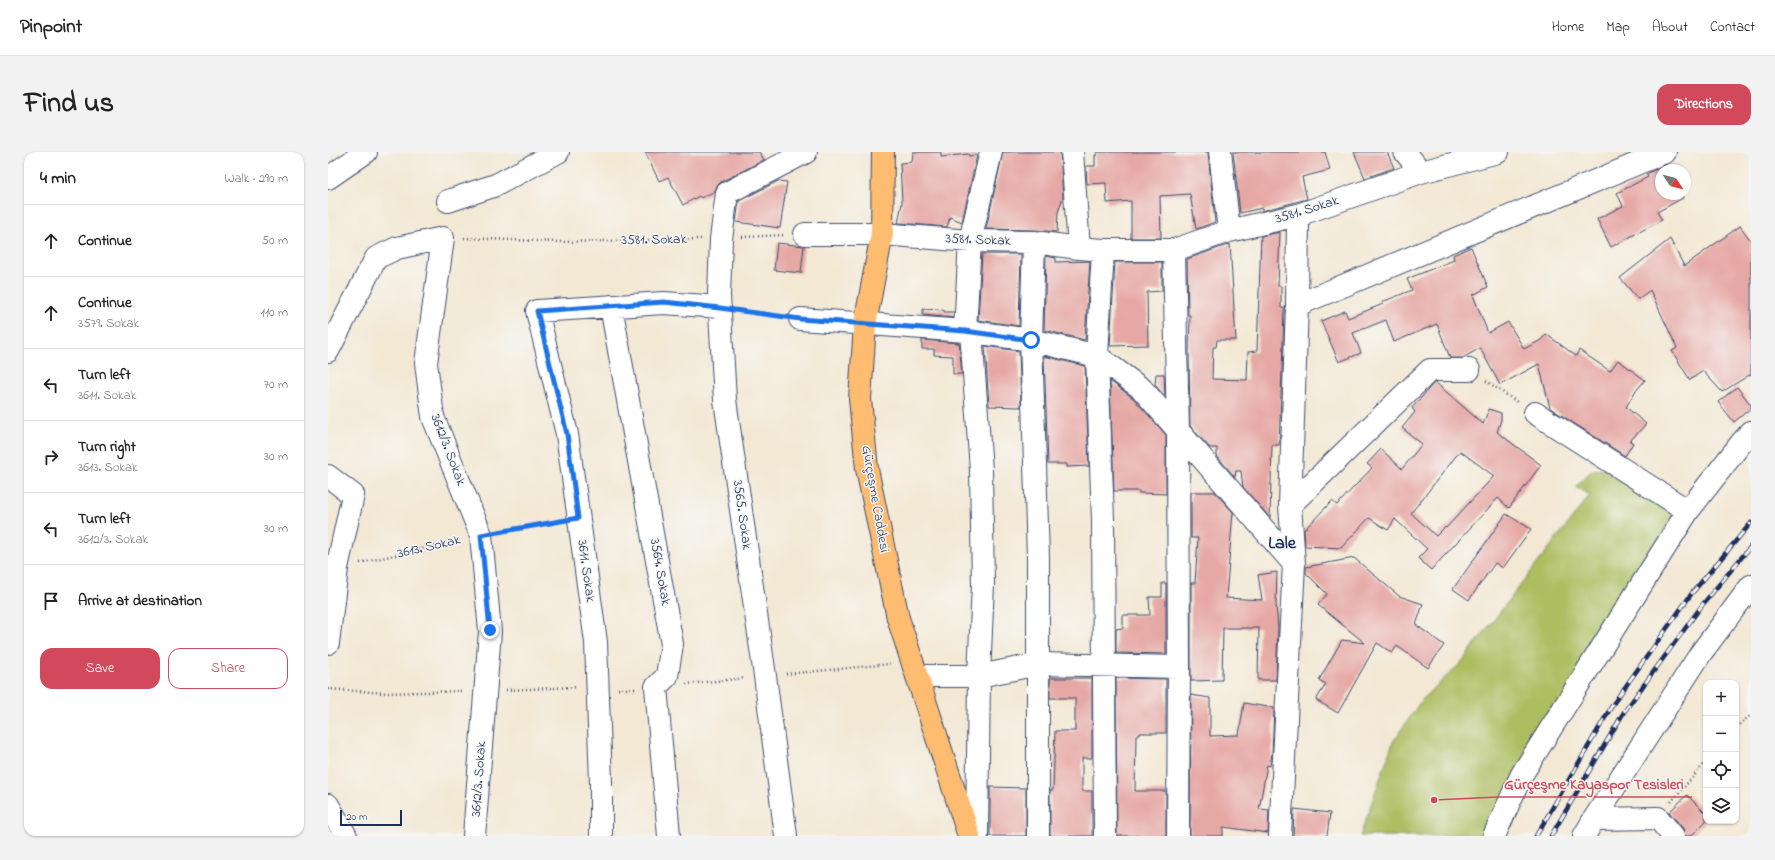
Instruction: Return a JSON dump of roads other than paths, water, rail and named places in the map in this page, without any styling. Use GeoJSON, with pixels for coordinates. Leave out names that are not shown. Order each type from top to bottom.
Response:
{"type":"FeatureCollection","features":[{"type":"Feature","properties":{"kind":"main road","name":"Gürçeşme Caddesi"},"geometry":{"type":"LineString","coordinates":[[883,152],[882,234],[865,324],[860,399],[867,469],[898,618],[969,836]]}},
{"type":"Feature","properties":{"kind":"street"},"geometry":{"type":"LineString","coordinates":[[328,178],[366,152]]}},
{"type":"Feature","properties":{"kind":"street"},"geometry":{"type":"LineString","coordinates":[[448,201],[496,185],[558,152]]}},
{"type":"Feature","properties":{"kind":"street","name":"3565. Sokak"},"geometry":{"type":"LineString","coordinates":[[786,836],[726,400],[720,308],[721,238],[727,193],[806,152]]}},
{"type":"Feature","properties":{"kind":"street"},"geometry":{"type":"LineString","coordinates":[[977,836],[979,676],[983,584],[981,470],[968,332],[970,240],[991,152]]}},
{"type":"Feature","properties":{"kind":"street"},"geometry":{"type":"LineString","coordinates":[[1072,152],[1079,248]]}},
{"type":"Feature","properties":{"kind":"street"},"geometry":{"type":"LineString","coordinates":[[1220,152],[1229,231]]}},
{"type":"Feature","properties":{"kind":"street"},"geometry":{"type":"LineString","coordinates":[[1405,152],[1421,172]]}},
{"type":"Feature","properties":{"kind":"street","name":"3581. Sokak"},"geometry":{"type":"LineString","coordinates":[[805,234],[882,234],[970,240],[1034,242],[1103,250],[1174,250],[1229,231],[1298,215],[1421,172],[1498,152]]}},
{"type":"Feature","properties":{"kind":"street"},"geometry":{"type":"LineString","coordinates":[[1297,305],[1665,152]]}},
{"type":"Feature","properties":{"kind":"street"},"geometry":{"type":"LineString","coordinates":[[1280,836],[1294,564],[1290,504],[1297,305],[1298,215]]}},
{"type":"Feature","properties":{"kind":"street","name":"3612/3. Sokak"},"geometry":{"type":"LineString","coordinates":[[328,351],[376,258],[397,248],[443,238],[426,363],[433,417],[481,535],[490,630],[474,836]]}},
{"type":"Feature","properties":{"kind":"street"},"geometry":{"type":"LineString","coordinates":[[1034,242],[1031,340],[1035,450],[1039,664],[1038,836]]}},
{"type":"Feature","properties":{"kind":"street"},"geometry":{"type":"LineString","coordinates":[[1103,250],[1097,356],[1103,520],[1105,836]]}},
{"type":"Feature","properties":{"kind":"street"},"geometry":{"type":"LineString","coordinates":[[1174,250],[1178,432],[1178,836]]}},
{"type":"Feature","properties":{"kind":"street"},"geometry":{"type":"LineString","coordinates":[[611,306],[664,302],[720,308]]}},
{"type":"Feature","properties":{"kind":"street","name":"3611. Sokak"},"geometry":{"type":"LineString","coordinates":[[601,836],[601,782],[596,642],[567,434],[537,311],[611,306]]}},
{"type":"Feature","properties":{"kind":"street","name":"3564. Sokak"},"geometry":{"type":"LineString","coordinates":[[611,306],[672,644],[667,676],[656,687],[670,836]]}},
{"type":"Feature","properties":{"kind":"street"},"geometry":{"type":"LineString","coordinates":[[800,319],[968,332],[1031,340],[1097,356],[1142,389],[1294,564]]}},
{"type":"Feature","properties":{"kind":"street"},"geometry":{"type":"LineString","coordinates":[[1290,504],[1430,370],[1469,370]]}},
{"type":"Feature","properties":{"kind":"street"},"geometry":{"type":"LineString","coordinates":[[1535,413],[1688,511]]}},
{"type":"Feature","properties":{"kind":"street"},"geometry":{"type":"LineString","coordinates":[[1494,836],[1522,774],[1688,511],[1748,437]]}},
{"type":"Feature","properties":{"kind":"street"},"geometry":{"type":"LineString","coordinates":[[328,476],[353,495],[332,566],[328,644]]}},
{"type":"Feature","properties":{"kind":"street"},"geometry":{"type":"LineString","coordinates":[[1589,827],[1701,653],[1751,586]]}},
{"type":"Feature","properties":{"kind":"street"},"geometry":{"type":"LineString","coordinates":[[917,676],[979,676],[1039,664],[1179,668]]}},
{"type":"Feature","properties":{"kind":"street"},"geometry":{"type":"LineString","coordinates":[[328,805],[346,836]]}},
{"type":"Feature","properties":{"kind":"street"},"geometry":{"type":"LineString","coordinates":[[1589,827],[1658,818],[1672,836]]}},
{"type":"Feature","properties":{"kind":"railway"},"geometry":{"type":"LineString","coordinates":[[1536,836],[1613,704],[1692,593],[1751,523]]}},
{"type":"Feature","properties":{"kind":"railway"},"geometry":{"type":"LineString","coordinates":[[1551,836],[1624,712],[1703,604],[1751,546]]}},
{"type":"Feature","properties":{"kind":"place","name":"Gürçeşme Kayaspor Tesisleri"},"geometry":{"type":"Point","coordinates":[1434,800]}},
{"type":"Feature","properties":{"kind":"district","name":"Lale"},"geometry":{"type":"Point","coordinates":[1282,544]}}]}
